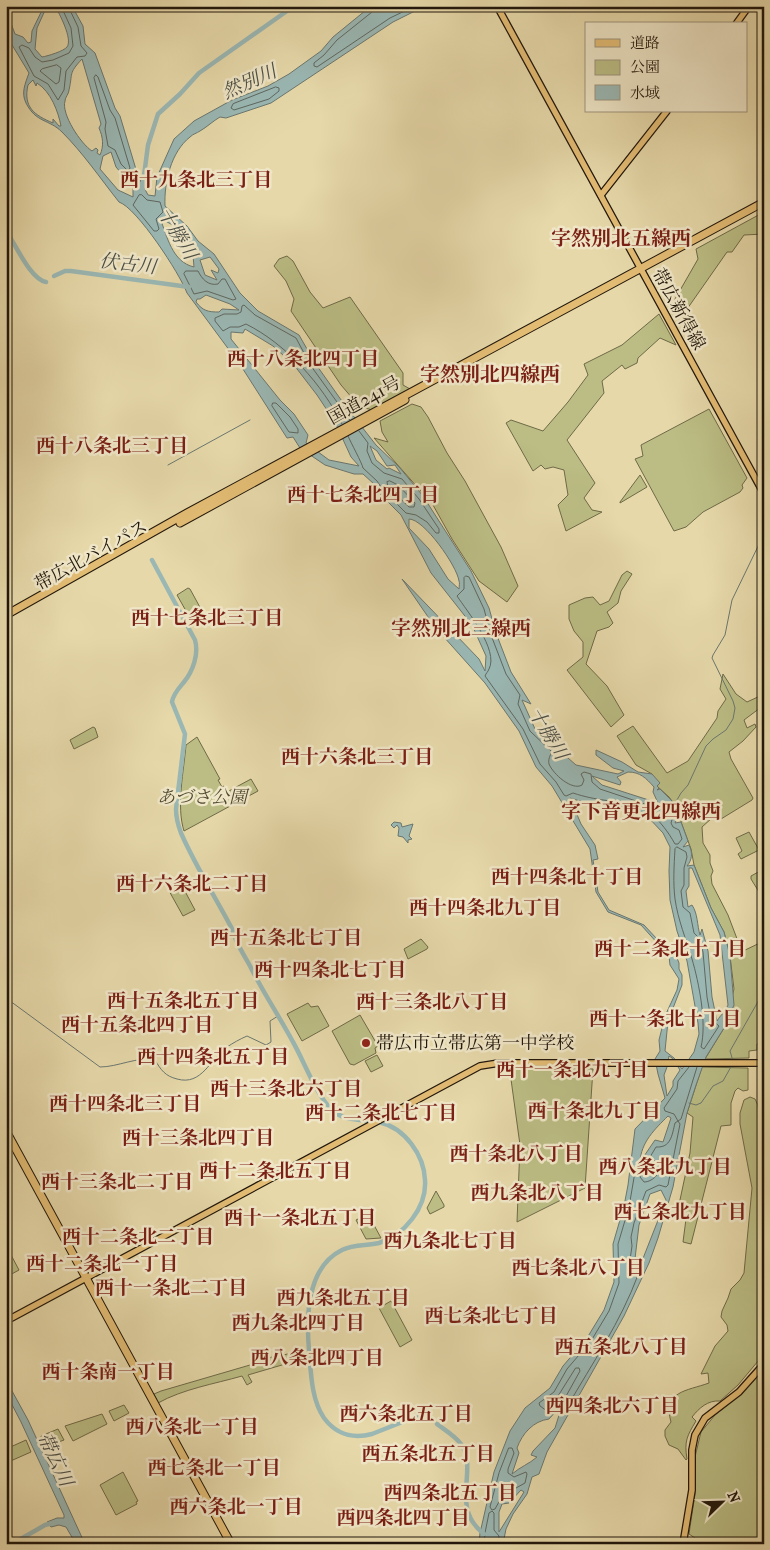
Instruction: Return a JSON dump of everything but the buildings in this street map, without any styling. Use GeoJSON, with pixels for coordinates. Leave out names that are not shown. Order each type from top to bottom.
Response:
{"type":"FeatureCollection","features":[{"type":"Feature","properties":{"kind":"highway","name":"国道241号"},"geometry":{"type":"LineString","coordinates":[[641,271],[764,202]]}},
{"type":"Feature","properties":{"kind":"highway","name":"国道241号"},"geometry":{"type":"LineString","coordinates":[[6,615],[488,352],[764,206]]}},
{"type":"Feature","properties":{"kind":"highway","name":"帯広北バイパス"},"geometry":{"type":"LineString","coordinates":[[6,619],[188,516]]}},
{"type":"Feature","properties":{"kind":"highway"},"geometry":{"type":"LineString","coordinates":[[6,1131],[227,1544]]}},
{"type":"Feature","properties":{"kind":"highway"},"geometry":{"type":"LineString","coordinates":[[6,1138],[231,1544]]}},
{"type":"Feature","properties":{"kind":"main road","name":"帯広新得線"},"geometry":{"type":"LineString","coordinates":[[497,6],[764,494]]}},
{"type":"Feature","properties":{"kind":"main road"},"geometry":{"type":"LineString","coordinates":[[737,22],[749,6]]}},
{"type":"Feature","properties":{"kind":"main road"},"geometry":{"type":"LineString","coordinates":[[601,195],[666,112]]}},
{"type":"Feature","properties":{"kind":"main road"},"geometry":{"type":"LineString","coordinates":[[6,1322],[465,1073],[484,1065],[499,1063],[764,1063]]}},
{"type":"Feature","properties":{"kind":"main road"},"geometry":{"type":"LineString","coordinates":[[683,1544],[692,1490],[692,1450],[699,1427],[710,1414],[739,1392],[764,1364]]}},
{"type":"Feature","properties":{"kind":"green space"},"geometry":{"type":"Polygon","coordinates":[[[764,212],[764,234],[744,235],[732,252],[727,252],[685,312],[676,314],[671,306],[698,259],[696,249],[764,212]]]}},
{"type":"Feature","properties":{"kind":"green space"},"geometry":{"type":"Polygon","coordinates":[[[287,256],[293,261],[310,292],[323,308],[350,297],[403,373],[403,385],[410,389],[372,410],[359,406],[341,385],[291,311],[294,299],[286,281],[274,266],[279,259],[287,256]]]}},
{"type":"Feature","properties":{"kind":"green space"},"geometry":{"type":"Polygon","coordinates":[[[659,314],[676,345],[660,338],[638,358],[637,363],[625,369],[622,365],[602,381],[604,393],[567,440],[595,483],[584,498],[592,510],[602,512],[566,531],[558,505],[568,495],[564,470],[553,467],[545,469],[541,465],[533,471],[506,423],[511,420],[543,431],[588,375],[584,364],[622,345],[659,314]]]}},
{"type":"Feature","properties":{"kind":"green space"},"geometry":{"type":"Polygon","coordinates":[[[412,404],[421,407],[428,417],[501,547],[518,586],[507,602],[479,581],[433,505],[374,438],[388,442],[382,432],[380,421],[412,404]]]}},
{"type":"Feature","properties":{"kind":"green space"},"geometry":{"type":"Polygon","coordinates":[[[709,409],[747,478],[740,492],[703,512],[686,527],[674,531],[635,459],[643,456],[641,445],[709,409]]]}},
{"type":"Feature","properties":{"kind":"green space"},"geometry":{"type":"Polygon","coordinates":[[[640,475],[647,487],[620,503],[620,502],[640,475]]]}},
{"type":"Feature","properties":{"kind":"green space"},"geometry":{"type":"Polygon","coordinates":[[[627,571],[632,574],[621,591],[618,603],[607,612],[613,623],[609,627],[597,631],[586,664],[607,686],[624,715],[611,727],[567,670],[583,657],[583,642],[574,631],[569,619],[569,605],[585,598],[593,597],[600,605],[609,601],[622,575],[627,571]]]}},
{"type":"Feature","properties":{"kind":"green space"},"geometry":{"type":"Polygon","coordinates":[[[188,588],[202,611],[192,618],[190,618],[177,595],[188,588]]]}},
{"type":"Feature","properties":{"kind":"green space"},"geometry":{"type":"Polygon","coordinates":[[[723,674],[736,694],[747,702],[760,696],[763,698],[764,705],[744,720],[747,728],[755,724],[756,727],[729,752],[753,798],[721,819],[712,818],[702,827],[703,843],[710,855],[713,871],[711,876],[712,884],[728,915],[741,952],[764,941],[763,1043],[757,1044],[757,1050],[749,1051],[749,1058],[705,1059],[724,1028],[734,989],[730,956],[724,932],[711,908],[694,865],[691,849],[681,822],[682,816],[669,797],[657,786],[652,774],[636,765],[617,736],[633,726],[667,773],[688,761],[717,718],[718,711],[726,699],[720,689],[723,674]]]}},
{"type":"Feature","properties":{"kind":"green space"},"geometry":{"type":"Polygon","coordinates":[[[93,727],[98,737],[74,749],[70,740],[93,727]]]}},
{"type":"Feature","properties":{"kind":"green space","name":"あづさ公園"},"geometry":{"type":"Polygon","coordinates":[[[197,737],[220,779],[218,780],[227,792],[251,779],[258,791],[184,831],[181,799],[186,745],[197,737]]]}},
{"type":"Feature","properties":{"kind":"green space"},"geometry":{"type":"Polygon","coordinates":[[[749,832],[759,850],[741,859],[738,854],[742,851],[736,838],[749,832]]]}},
{"type":"Feature","properties":{"kind":"green space"},"geometry":{"type":"Polygon","coordinates":[[[764,869],[764,900],[751,876],[764,869]]]}},
{"type":"Feature","properties":{"kind":"green space"},"geometry":{"type":"Polygon","coordinates":[[[180,882],[195,910],[183,916],[168,889],[180,882]]]}},
{"type":"Feature","properties":{"kind":"green space"},"geometry":{"type":"Polygon","coordinates":[[[421,939],[428,947],[427,949],[408,959],[404,949],[421,939]]]}},
{"type":"Feature","properties":{"kind":"green space"},"geometry":{"type":"Polygon","coordinates":[[[308,1003],[311,1007],[318,1006],[329,1026],[302,1041],[287,1014],[308,1003]]]}},
{"type":"Feature","properties":{"kind":"green space"},"geometry":{"type":"Polygon","coordinates":[[[360,1015],[378,1046],[375,1048],[376,1053],[354,1065],[350,1064],[332,1031],[360,1015]]]}},
{"type":"Feature","properties":{"kind":"green space"},"geometry":{"type":"Polygon","coordinates":[[[377,1055],[383,1066],[371,1072],[365,1061],[377,1055]]]}},
{"type":"Feature","properties":{"kind":"green space"},"geometry":{"type":"Polygon","coordinates":[[[702,1067],[748,1068],[748,1090],[743,1091],[738,1088],[735,1091],[731,1103],[731,1125],[721,1126],[691,1244],[683,1242],[686,1219],[677,1214],[690,1153],[693,1117],[687,1113],[702,1067]]]}},
{"type":"Feature","properties":{"kind":"green space"},"geometry":{"type":"Polygon","coordinates":[[[515,1068],[593,1069],[585,1188],[517,1222],[520,1145],[510,1072],[515,1068]]]}},
{"type":"Feature","properties":{"kind":"green space"},"geometry":{"type":"Polygon","coordinates":[[[750,1097],[755,1099],[758,1104],[760,1133],[764,1143],[764,1354],[738,1385],[720,1401],[704,1405],[692,1417],[696,1421],[687,1439],[686,1460],[678,1449],[669,1445],[665,1436],[665,1430],[671,1422],[669,1412],[673,1398],[685,1391],[709,1383],[708,1373],[701,1374],[715,1346],[728,1331],[727,1325],[721,1317],[722,1311],[731,1289],[744,1273],[752,1188],[740,1124],[740,1113],[744,1100],[750,1097]]]}},
{"type":"Feature","properties":{"kind":"green space"},"geometry":{"type":"Polygon","coordinates":[[[436,1191],[444,1207],[430,1214],[427,1208],[436,1191]]]}},
{"type":"Feature","properties":{"kind":"green space"},"geometry":{"type":"Polygon","coordinates":[[[368,1214],[381,1238],[366,1239],[356,1220],[368,1214]]]}},
{"type":"Feature","properties":{"kind":"green space"},"geometry":{"type":"Polygon","coordinates":[[[10,1253],[19,1270],[8,1276],[6,1275],[6,1255],[10,1253]]]}},
{"type":"Feature","properties":{"kind":"green space"},"geometry":{"type":"Polygon","coordinates":[[[391,1301],[412,1340],[400,1347],[379,1308],[391,1301]]]}},
{"type":"Feature","properties":{"kind":"green space"},"geometry":{"type":"Polygon","coordinates":[[[298,1351],[299,1360],[248,1375],[252,1382],[247,1385],[242,1376],[188,1390],[158,1403],[154,1394],[272,1357],[298,1351]]]}},
{"type":"Feature","properties":{"kind":"green space"},"geometry":{"type":"Polygon","coordinates":[[[764,1368],[764,1524],[759,1527],[762,1535],[764,1535],[764,1539],[748,1544],[704,1544],[689,1534],[695,1494],[695,1457],[701,1432],[715,1415],[740,1395],[764,1368]]]}},
{"type":"Feature","properties":{"kind":"green space"},"geometry":{"type":"Polygon","coordinates":[[[124,1405],[129,1413],[114,1421],[109,1411],[124,1405]]]}},
{"type":"Feature","properties":{"kind":"green space"},"geometry":{"type":"Polygon","coordinates":[[[102,1414],[107,1424],[73,1441],[65,1426],[102,1414]]]}},
{"type":"Feature","properties":{"kind":"green space"},"geometry":{"type":"Polygon","coordinates":[[[58,1429],[64,1440],[45,1447],[41,1436],[58,1429]]]}},
{"type":"Feature","properties":{"kind":"green space"},"geometry":{"type":"Polygon","coordinates":[[[26,1440],[31,1452],[6,1463],[6,1449],[26,1440]]]}},
{"type":"Feature","properties":{"kind":"green space"},"geometry":{"type":"Polygon","coordinates":[[[123,1472],[138,1501],[136,1502],[137,1504],[116,1515],[100,1485],[123,1472]]]}},
{"type":"Feature","properties":{"kind":"water"},"geometry":{"type":"Polygon","coordinates":[[[6,6],[9,6],[9,18],[15,34],[23,37],[28,43],[31,42],[32,31],[44,6],[47,6],[37,28],[35,49],[42,57],[59,52],[67,47],[68,38],[65,26],[55,6],[72,6],[83,26],[85,44],[95,53],[115,108],[120,116],[138,176],[148,195],[155,196],[157,177],[174,139],[194,121],[232,100],[268,86],[289,74],[321,51],[333,37],[371,6],[425,6],[393,22],[271,103],[226,118],[220,117],[191,136],[183,143],[173,159],[167,178],[165,206],[187,226],[198,241],[214,254],[240,293],[258,311],[299,335],[315,363],[344,404],[376,445],[400,468],[423,496],[471,571],[489,608],[496,633],[511,672],[531,704],[522,700],[535,729],[576,765],[618,774],[624,771],[613,768],[596,755],[596,750],[638,772],[652,774],[660,783],[657,786],[659,788],[657,790],[660,789],[672,801],[666,806],[673,804],[682,816],[681,820],[677,819],[675,823],[681,822],[688,841],[683,847],[689,845],[691,851],[691,859],[687,866],[694,865],[711,908],[724,932],[730,956],[734,1005],[724,1028],[706,1057],[696,1085],[687,1113],[673,1187],[649,1263],[624,1316],[547,1452],[539,1474],[532,1477],[527,1494],[513,1514],[506,1529],[503,1544],[479,1544],[494,1472],[510,1431],[525,1408],[550,1388],[563,1366],[587,1338],[604,1310],[614,1282],[613,1244],[624,1206],[635,1129],[665,1098],[655,1059],[660,1051],[659,1040],[665,1016],[677,990],[679,979],[670,965],[669,956],[641,925],[608,912],[596,892],[590,849],[552,786],[536,767],[519,731],[485,683],[435,627],[402,579],[479,659],[485,671],[486,656],[472,625],[431,573],[401,515],[363,474],[354,474],[325,465],[300,448],[293,437],[287,438],[241,366],[187,293],[167,257],[147,228],[127,207],[119,202],[70,140],[57,128],[38,118],[30,109],[26,103],[24,92],[29,73],[6,35],[6,6]],[[82,59],[73,71],[65,100],[66,113],[73,128],[83,142],[92,151],[96,148],[98,150],[97,153],[100,155],[102,138],[99,128],[101,124],[82,59]],[[33,80],[28,85],[27,99],[29,105],[40,117],[53,123],[53,119],[61,126],[56,108],[50,97],[37,83],[36,86],[33,80]],[[111,152],[103,156],[100,169],[118,190],[133,197],[133,186],[129,176],[128,181],[116,167],[111,152]],[[160,218],[168,240],[180,260],[194,267],[193,255],[185,241],[184,234],[178,228],[160,218]],[[210,257],[200,260],[205,275],[217,280],[211,270],[218,273],[219,269],[210,257]],[[206,295],[197,299],[196,302],[203,309],[209,311],[219,312],[222,309],[239,310],[230,304],[206,295]],[[245,329],[243,333],[231,332],[231,339],[280,400],[294,414],[308,435],[306,443],[329,460],[359,466],[351,457],[335,422],[294,365],[273,346],[245,329]],[[370,446],[376,460],[387,469],[389,468],[401,474],[395,465],[387,466],[377,451],[370,446]],[[409,519],[409,528],[429,549],[448,579],[459,589],[457,574],[439,544],[423,527],[409,519]],[[628,772],[617,777],[621,782],[620,785],[592,776],[602,785],[658,803],[653,792],[654,787],[639,774],[628,772]],[[570,798],[581,824],[595,845],[598,859],[593,860],[598,892],[609,910],[644,925],[657,939],[661,939],[675,953],[679,963],[682,985],[668,1021],[665,1051],[674,1058],[682,1069],[694,1052],[699,1034],[687,961],[677,931],[670,900],[670,847],[663,833],[647,816],[624,807],[583,802],[570,798]],[[689,868],[689,886],[686,891],[688,907],[692,905],[694,908],[700,935],[702,929],[708,951],[712,997],[717,1021],[728,1005],[720,935],[692,868],[689,868]],[[669,1056],[664,1075],[667,1096],[680,1070],[669,1056]],[[668,1116],[654,1131],[643,1148],[640,1162],[655,1140],[663,1142],[671,1118],[668,1116]],[[661,1190],[650,1194],[639,1225],[634,1267],[640,1266],[666,1200],[661,1190]],[[558,1409],[549,1419],[533,1425],[519,1443],[517,1448],[519,1453],[512,1474],[537,1457],[531,1455],[555,1428],[560,1412],[558,1409]],[[521,1490],[509,1503],[502,1504],[499,1512],[499,1532],[524,1492],[521,1490]]]}},
{"type":"Feature","properties":{"kind":"water"},"geometry":{"type":"Polygon","coordinates":[[[394,822],[401,823],[402,827],[413,824],[409,836],[412,839],[408,840],[408,843],[403,837],[398,836],[399,828],[397,825],[394,828],[391,825],[394,822]]]}},
{"type":"Feature","properties":{"kind":"water"},"geometry":{"type":"Polygon","coordinates":[[[6,1380],[28,1420],[85,1544],[76,1544],[66,1527],[59,1525],[51,1527],[47,1522],[57,1518],[64,1518],[64,1515],[6,1393],[6,1380]]]}},
{"type":"Feature","properties":{"kind":"waterway"},"geometry":{"type":"LineString","coordinates":[[142,191],[148,145],[158,114],[199,73],[294,6]]}},
{"type":"Feature","properties":{"kind":"waterway","name":"伏古川"},"geometry":{"type":"LineString","coordinates":[[6,231],[29,268],[46,282]]}},
{"type":"Feature","properties":{"kind":"waterway","name":"伏古川"},"geometry":{"type":"LineString","coordinates":[[54,276],[65,271],[71,271],[189,287]]}},
{"type":"Feature","properties":{"kind":"waterway"},"geometry":{"type":"LineString","coordinates":[[168,465],[250,420]]}},
{"type":"Feature","properties":{"kind":"waterway"},"geometry":{"type":"LineString","coordinates":[[674,805],[688,785],[706,746],[726,730],[733,719],[735,708],[733,701],[712,658],[725,635],[732,600],[764,534]]}},
{"type":"Feature","properties":{"kind":"waterway"},"geometry":{"type":"LineString","coordinates":[[152,560],[196,645],[196,657],[192,668],[172,702],[185,734],[176,809],[177,821],[186,845],[231,927],[241,950],[326,1104],[343,1117],[379,1122],[397,1130],[405,1136],[417,1152],[424,1171],[425,1190],[422,1201],[418,1210],[405,1227],[397,1234],[379,1243],[342,1250],[330,1258],[315,1280],[309,1308],[308,1337],[311,1376],[316,1402],[324,1418],[334,1428],[345,1434],[358,1436],[372,1434],[415,1417],[426,1420]]}},
{"type":"Feature","properties":{"kind":"waterway"},"geometry":{"type":"LineString","coordinates":[[733,1061],[730,1051],[764,991]]}},
{"type":"Feature","properties":{"kind":"waterway"},"geometry":{"type":"LineString","coordinates":[[6,998],[100,1067],[142,1059],[155,1060],[166,1074],[173,1078],[186,1080],[193,1079],[199,1075],[221,1052],[244,1037],[247,1036],[266,1045],[271,1042],[270,1021],[278,1016]]}},
{"type":"Feature","properties":{"kind":"waterway"},"geometry":{"type":"LineString","coordinates":[[689,1103],[696,1105],[701,1103],[713,1086],[723,1081],[732,1065]]}},
{"type":"Feature","properties":{"kind":"waterway"},"geometry":{"type":"LineString","coordinates":[[437,1424],[459,1441],[466,1454],[466,1501],[468,1512],[474,1523],[484,1534]]}},
{"type":"Feature","properties":{"kind":"waterway"},"geometry":{"type":"LineString","coordinates":[[12,1544],[45,1525],[53,1523]]}},
{"type":"Feature","properties":{"kind":"place","name":"帯広市立帯広第一中学校"},"geometry":{"type":"Point","coordinates":[366,1043]}},
{"type":"Feature","properties":{"kind":"district","name":"西十九条北三丁目"},"geometry":{"type":"Point","coordinates":[196,179]}},
{"type":"Feature","properties":{"kind":"district","name":"字然別北五線西"},"geometry":{"type":"Point","coordinates":[621,238]}},
{"type":"Feature","properties":{"kind":"district","name":"西十八条北四丁目"},"geometry":{"type":"Point","coordinates":[303,358]}},
{"type":"Feature","properties":{"kind":"district","name":"字然別北四線西"},"geometry":{"type":"Point","coordinates":[490,374]}},
{"type":"Feature","properties":{"kind":"district","name":"西十八条北三丁目"},"geometry":{"type":"Point","coordinates":[112,445]}},
{"type":"Feature","properties":{"kind":"district","name":"西十七条北四丁目"},"geometry":{"type":"Point","coordinates":[363,494]}},
{"type":"Feature","properties":{"kind":"district","name":"西十七条北三丁目"},"geometry":{"type":"Point","coordinates":[207,617]}},
{"type":"Feature","properties":{"kind":"district","name":"字然別北三線西"},"geometry":{"type":"Point","coordinates":[461,628]}},
{"type":"Feature","properties":{"kind":"district","name":"西十六条北三丁目"},"geometry":{"type":"Point","coordinates":[357,756]}},
{"type":"Feature","properties":{"kind":"district","name":"字下音更北四線西"},"geometry":{"type":"Point","coordinates":[641,811]}},
{"type":"Feature","properties":{"kind":"district","name":"西十四条北十丁目"},"geometry":{"type":"Point","coordinates":[567,876]}},
{"type":"Feature","properties":{"kind":"district","name":"西十六条北二丁目"},"geometry":{"type":"Point","coordinates":[192,883]}},
{"type":"Feature","properties":{"kind":"district","name":"西十四条北九丁目"},"geometry":{"type":"Point","coordinates":[485,907]}},
{"type":"Feature","properties":{"kind":"district","name":"西十五条北七丁目"},"geometry":{"type":"Point","coordinates":[286,937]}},
{"type":"Feature","properties":{"kind":"district","name":"西十二条北十丁目"},"geometry":{"type":"Point","coordinates":[670,948]}},
{"type":"Feature","properties":{"kind":"district","name":"西十四条北七丁目"},"geometry":{"type":"Point","coordinates":[330,969]}},
{"type":"Feature","properties":{"kind":"district","name":"西十五条北五丁目"},"geometry":{"type":"Point","coordinates":[183,1000]}},
{"type":"Feature","properties":{"kind":"district","name":"西十三条北八丁目"},"geometry":{"type":"Point","coordinates":[432,1001]}},
{"type":"Feature","properties":{"kind":"district","name":"西十一条北十丁目"},"geometry":{"type":"Point","coordinates":[665,1018]}},
{"type":"Feature","properties":{"kind":"district","name":"西十五条北四丁目"},"geometry":{"type":"Point","coordinates":[137,1024]}},
{"type":"Feature","properties":{"kind":"district","name":"西十四条北五丁目"},"geometry":{"type":"Point","coordinates":[213,1056]}},
{"type":"Feature","properties":{"kind":"district","name":"西十一条北九丁目"},"geometry":{"type":"Point","coordinates":[572,1069]}},
{"type":"Feature","properties":{"kind":"district","name":"西十三条北六丁目"},"geometry":{"type":"Point","coordinates":[286,1088]}},
{"type":"Feature","properties":{"kind":"district","name":"西十四条北三丁目"},"geometry":{"type":"Point","coordinates":[125,1103]}},
{"type":"Feature","properties":{"kind":"district","name":"西十条北九丁目"},"geometry":{"type":"Point","coordinates":[594,1110]}},
{"type":"Feature","properties":{"kind":"district","name":"西十二条北七丁目"},"geometry":{"type":"Point","coordinates":[381,1112]}},
{"type":"Feature","properties":{"kind":"district","name":"西十三条北四丁目"},"geometry":{"type":"Point","coordinates":[198,1137]}},
{"type":"Feature","properties":{"kind":"district","name":"西十条北八丁目"},"geometry":{"type":"Point","coordinates":[516,1153]}},
{"type":"Feature","properties":{"kind":"district","name":"西八条北九丁目"},"geometry":{"type":"Point","coordinates":[665,1166]}},
{"type":"Feature","properties":{"kind":"district","name":"西十二条北五丁目"},"geometry":{"type":"Point","coordinates":[275,1170]}},
{"type":"Feature","properties":{"kind":"district","name":"西十三条北二丁目"},"geometry":{"type":"Point","coordinates":[117,1181]}},
{"type":"Feature","properties":{"kind":"district","name":"西九条北八丁目"},"geometry":{"type":"Point","coordinates":[537,1192]}},
{"type":"Feature","properties":{"kind":"district","name":"西七条北九丁目"},"geometry":{"type":"Point","coordinates":[680,1211]}},
{"type":"Feature","properties":{"kind":"district","name":"西十一条北五丁目"},"geometry":{"type":"Point","coordinates":[300,1217]}},
{"type":"Feature","properties":{"kind":"district","name":"西十二条北二丁目"},"geometry":{"type":"Point","coordinates":[138,1236]}},
{"type":"Feature","properties":{"kind":"district","name":"西九条北七丁目"},"geometry":{"type":"Point","coordinates":[450,1240]}},
{"type":"Feature","properties":{"kind":"district","name":"西十二条北一丁目"},"geometry":{"type":"Point","coordinates":[102,1263]}},
{"type":"Feature","properties":{"kind":"district","name":"西七条北八丁目"},"geometry":{"type":"Point","coordinates":[578,1267]}},
{"type":"Feature","properties":{"kind":"district","name":"西十一条北二丁目"},"geometry":{"type":"Point","coordinates":[171,1287]}},
{"type":"Feature","properties":{"kind":"district","name":"西九条北五丁目"},"geometry":{"type":"Point","coordinates":[343,1297]}},
{"type":"Feature","properties":{"kind":"district","name":"西七条北七丁目"},"geometry":{"type":"Point","coordinates":[491,1315]}},
{"type":"Feature","properties":{"kind":"district","name":"西九条北四丁目"},"geometry":{"type":"Point","coordinates":[298,1322]}},
{"type":"Feature","properties":{"kind":"district","name":"西五条北八丁目"},"geometry":{"type":"Point","coordinates":[621,1346]}},
{"type":"Feature","properties":{"kind":"district","name":"西八条北四丁目"},"geometry":{"type":"Point","coordinates":[317,1357]}},
{"type":"Feature","properties":{"kind":"district","name":"西十条南一丁目"},"geometry":{"type":"Point","coordinates":[108,1371]}},
{"type":"Feature","properties":{"kind":"district","name":"西四条北六丁目"},"geometry":{"type":"Point","coordinates":[612,1405]}},
{"type":"Feature","properties":{"kind":"district","name":"西六条北五丁目"},"geometry":{"type":"Point","coordinates":[406,1413]}},
{"type":"Feature","properties":{"kind":"district","name":"西八条北一丁目"},"geometry":{"type":"Point","coordinates":[192,1426]}},
{"type":"Feature","properties":{"kind":"district","name":"西五条北五丁目"},"geometry":{"type":"Point","coordinates":[428,1453]}},
{"type":"Feature","properties":{"kind":"district","name":"西七条北一丁目"},"geometry":{"type":"Point","coordinates":[214,1467]}},
{"type":"Feature","properties":{"kind":"district","name":"西四条北五丁目"},"geometry":{"type":"Point","coordinates":[450,1492]}},
{"type":"Feature","properties":{"kind":"district","name":"西六条北一丁目"},"geometry":{"type":"Point","coordinates":[236,1506]}},
{"type":"Feature","properties":{"kind":"district","name":"西四条北四丁目"},"geometry":{"type":"Point","coordinates":[403,1517]}},
{"type":"Feature","properties":{"kind":"water label","name":"然別川"},"geometry":{"type":"Point","coordinates":[249,81]}},
{"type":"Feature","properties":{"kind":"water label","name":"十勝川"},"geometry":{"type":"Point","coordinates":[178,233]}},
{"type":"Feature","properties":{"kind":"water label","name":"十勝川"},"geometry":{"type":"Point","coordinates":[549,733]}},
{"type":"Feature","properties":{"kind":"water label","name":"帯広川"},"geometry":{"type":"Point","coordinates":[56,1459]}}]}
